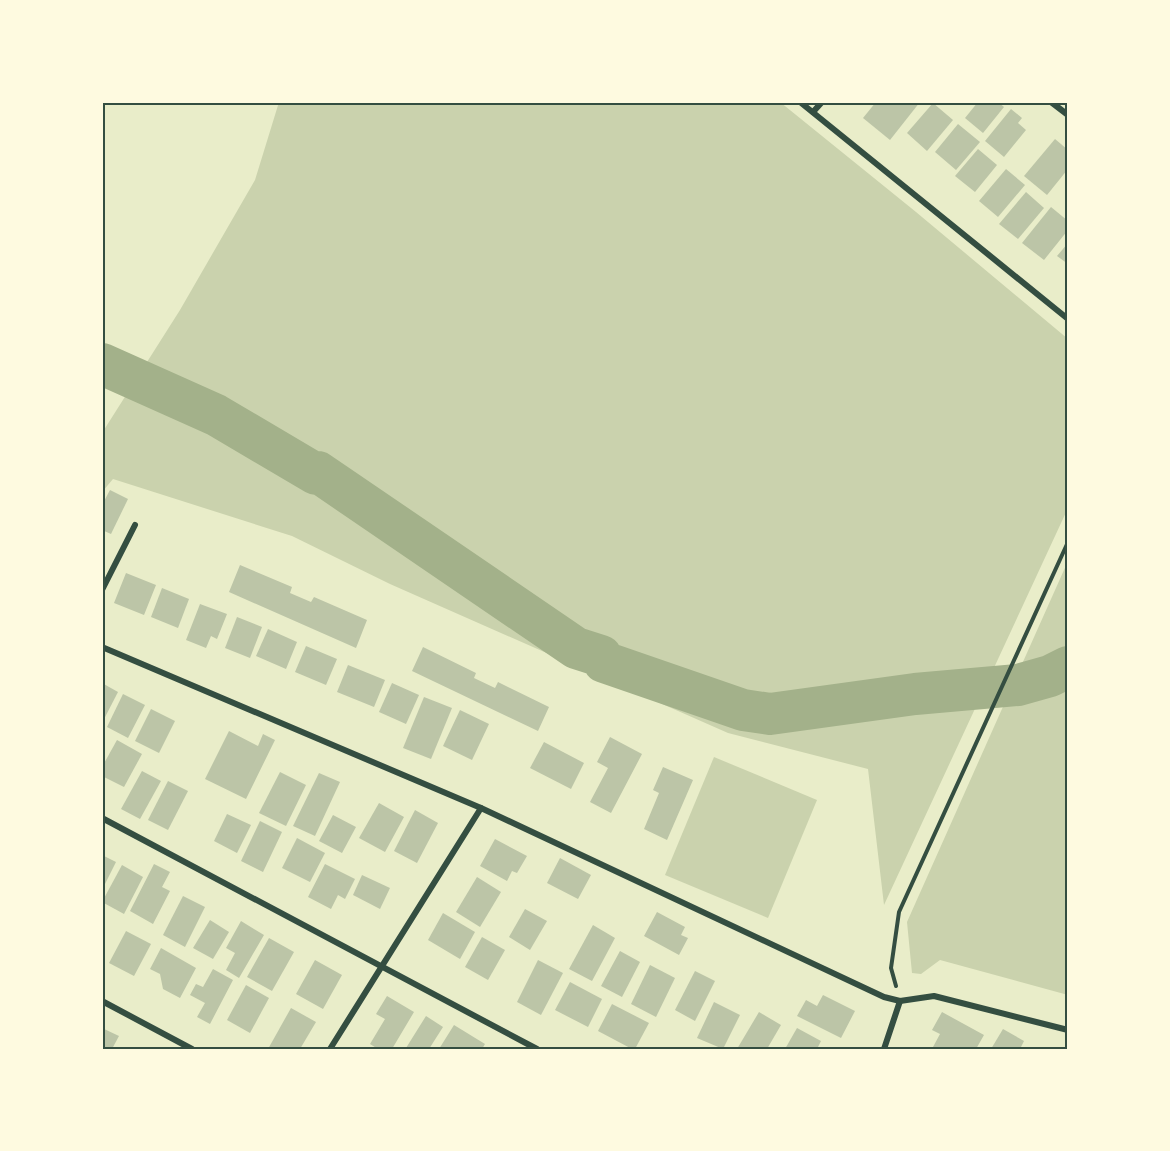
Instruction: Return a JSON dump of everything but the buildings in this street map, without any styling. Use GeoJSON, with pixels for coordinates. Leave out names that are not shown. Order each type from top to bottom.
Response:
{"type":"FeatureCollection","features":[{"type":"Feature","properties":{"kind":"street"},"geometry":{"type":"LineString","coordinates":[[800,102],[1068,319]]}},
{"type":"Feature","properties":{"kind":"street"},"geometry":{"type":"LineString","coordinates":[[813,112],[822,102]]}},
{"type":"Feature","properties":{"kind":"street"},"geometry":{"type":"LineString","coordinates":[[1052,102],[1068,116]]}},
{"type":"Feature","properties":{"kind":"street"},"geometry":{"type":"LineString","coordinates":[[102,590],[135,525]]}},
{"type":"Feature","properties":{"kind":"street"},"geometry":{"type":"LineString","coordinates":[[102,646],[482,808],[884,997],[900,1002],[934,996],[1068,1030]]}},
{"type":"Feature","properties":{"kind":"street"},"geometry":{"type":"LineString","coordinates":[[330,1049],[482,808]]}},
{"type":"Feature","properties":{"kind":"street"},"geometry":{"type":"LineString","coordinates":[[102,818],[537,1049]]}},
{"type":"Feature","properties":{"kind":"street"},"geometry":{"type":"LineString","coordinates":[[102,1001],[192,1049]]}},
{"type":"Feature","properties":{"kind":"street"},"geometry":{"type":"LineString","coordinates":[[884,1049],[900,1002]]}},
{"type":"Feature","properties":{"kind":"path"},"geometry":{"type":"LineString","coordinates":[[900,1002],[891,968],[899,912],[1068,542]]}},
{"type":"Feature","properties":{"kind":"green space"},"geometry":{"type":"Polygon","coordinates":[[[279,102],[780,102],[1068,339],[1068,508],[884,905],[868,769],[728,733],[390,584],[292,536],[113,479],[102,492],[102,433],[180,310],[255,180],[279,102]]]}},
{"type":"Feature","properties":{"kind":"green space"},"geometry":{"type":"Polygon","coordinates":[[[1068,561],[1068,995],[940,960],[921,974],[912,973],[907,922],[1068,561]]]}},
{"type":"Feature","properties":{"kind":"green space"},"geometry":{"type":"Polygon","coordinates":[[[714,757],[817,800],[768,918],[665,875],[714,757]]]}},
{"type":"Feature","properties":{"kind":"waterway"},"geometry":{"type":"LineString","coordinates":[[102,364],[216,415],[316,474],[318,472],[576,648],[601,656],[604,662],[743,710],[770,714],[915,694],[1018,685],[1050,676],[1068,667]]}}]}
